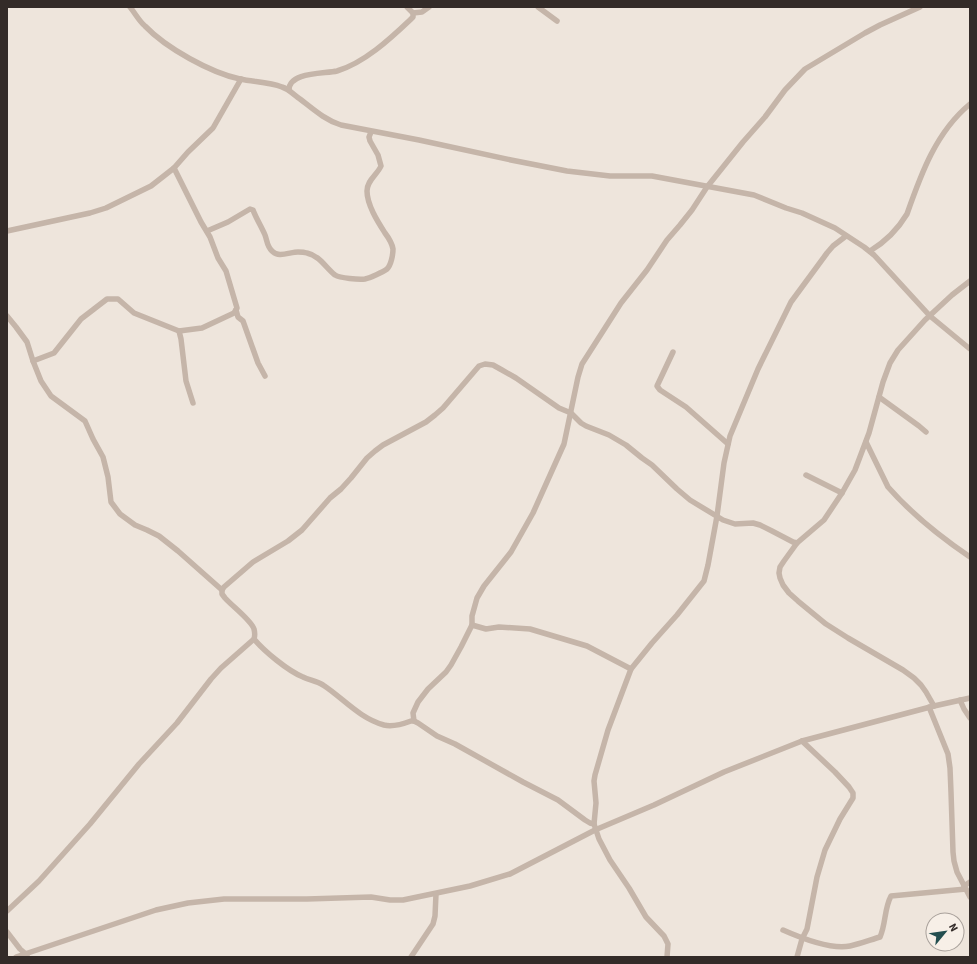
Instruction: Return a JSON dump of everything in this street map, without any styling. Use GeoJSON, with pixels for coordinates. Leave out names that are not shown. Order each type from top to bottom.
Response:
{"type":"FeatureCollection","features":[{"type":"Feature","properties":{"kind":"street"},"geometry":{"type":"LineString","coordinates":[[130,7],[144,26],[162,41],[186,56],[227,76],[264,82],[289,90],[320,115],[341,125],[567,171],[610,176],[652,176],[681,181],[754,195],[786,208],[802,212],[835,228],[870,251],[930,316],[970,349]]}},
{"type":"Feature","properties":{"kind":"street"},"geometry":{"type":"LineString","coordinates":[[407,7],[413,13]]}},
{"type":"Feature","properties":{"kind":"street"},"geometry":{"type":"LineString","coordinates":[[413,13],[422,12],[429,7]]}},
{"type":"Feature","properties":{"kind":"street"},"geometry":{"type":"LineString","coordinates":[[538,7],[557,21]]}},
{"type":"Feature","properties":{"kind":"street"},"geometry":{"type":"LineString","coordinates":[[414,721],[413,713],[418,702],[451,665],[472,625],[472,616],[477,598],[484,586],[511,552],[534,513],[564,444],[582,364],[621,303],[742,142],[785,90],[805,69],[865,33],[920,7]]}},
{"type":"Feature","properties":{"kind":"street"},"geometry":{"type":"LineString","coordinates":[[289,90],[290,84],[294,80],[303,76],[326,73],[346,68],[364,57],[390,38],[413,17],[413,13]]}},
{"type":"Feature","properties":{"kind":"street"},"geometry":{"type":"LineString","coordinates":[[7,231],[90,213],[106,208],[151,186],[174,168],[213,128],[241,79]]}},
{"type":"Feature","properties":{"kind":"street"},"geometry":{"type":"LineString","coordinates":[[870,251],[884,242],[904,219],[925,165],[934,148],[952,121],[970,104]]}},
{"type":"Feature","properties":{"kind":"street"},"geometry":{"type":"LineString","coordinates":[[207,231],[228,222],[250,209],[252,210],[265,234],[268,246],[275,254],[297,252],[314,255],[337,276],[347,278],[365,279],[387,269],[392,258],[393,248],[373,213],[367,191],[371,178],[381,166],[378,155],[370,141],[369,137],[371,132]]}},
{"type":"Feature","properties":{"kind":"street"},"geometry":{"type":"LineString","coordinates":[[174,168],[210,237],[218,258],[226,271],[237,308],[236,310],[238,317],[242,321],[258,363],[265,376]]}},
{"type":"Feature","properties":{"kind":"street"},"geometry":{"type":"LineString","coordinates":[[667,957],[668,944],[664,936],[646,917],[629,888],[603,850],[595,827],[595,775],[608,730],[631,669],[652,643],[678,615],[704,581],[717,516],[724,463],[730,436],[758,369],[791,302],[827,253],[833,246],[846,236]]}},
{"type":"Feature","properties":{"kind":"street"},"geometry":{"type":"LineString","coordinates":[[970,281],[952,295],[930,316],[898,350],[890,363],[883,382],[866,442],[855,470],[824,520],[797,543],[780,567],[779,572],[780,578],[788,593],[826,624],[903,670],[914,678],[926,692],[948,754],[953,856],[957,872],[970,897]]}},
{"type":"Feature","properties":{"kind":"street"},"geometry":{"type":"LineString","coordinates":[[33,361],[54,353],[82,319],[107,299],[118,299],[134,313],[179,330],[202,328],[234,313],[236,310]]}},
{"type":"Feature","properties":{"kind":"street"},"geometry":{"type":"LineString","coordinates":[[7,316],[27,342],[41,381],[51,396],[85,421],[103,457],[108,477],[111,502],[120,514],[135,525],[148,530],[178,550],[222,590],[225,598],[250,622],[254,628],[255,634],[253,641],[221,668],[207,684],[177,723],[139,764],[90,824],[39,881],[7,911]]}},
{"type":"Feature","properties":{"kind":"street"},"geometry":{"type":"LineString","coordinates":[[179,330],[186,381],[193,403]]}},
{"type":"Feature","properties":{"kind":"street"},"geometry":{"type":"LineString","coordinates":[[673,352],[657,386],[660,390],[686,407],[728,444]]}},
{"type":"Feature","properties":{"kind":"street"},"geometry":{"type":"LineString","coordinates":[[222,590],[248,566],[288,541],[302,530],[330,498],[351,478],[367,458],[383,445],[426,422],[435,415],[443,408],[479,366],[484,364],[502,370],[560,408],[571,413],[581,423],[609,435],[626,445],[652,465],[677,489],[700,507],[723,520],[735,524],[753,523],[760,525],[797,543]]}},
{"type":"Feature","properties":{"kind":"street"},"geometry":{"type":"LineString","coordinates":[[879,398],[926,432]]}},
{"type":"Feature","properties":{"kind":"street"},"geometry":{"type":"LineString","coordinates":[[866,442],[888,486],[909,508],[970,557]]}},
{"type":"Feature","properties":{"kind":"street"},"geometry":{"type":"LineString","coordinates":[[862,453],[871,453]]}},
{"type":"Feature","properties":{"kind":"street"},"geometry":{"type":"LineString","coordinates":[[806,475],[842,493]]}},
{"type":"Feature","properties":{"kind":"street"},"geometry":{"type":"LineString","coordinates":[[472,625],[486,629],[499,627],[530,629],[587,646],[631,669]]}},
{"type":"Feature","properties":{"kind":"street"},"geometry":{"type":"LineString","coordinates":[[253,641],[292,671],[303,677],[321,683],[356,711],[370,719],[384,725],[392,726],[414,721],[437,736],[455,744],[558,800],[595,827]]}},
{"type":"Feature","properties":{"kind":"street"},"geometry":{"type":"LineString","coordinates":[[16,957],[27,955],[156,910],[188,903],[224,899],[371,897],[390,900],[403,900],[470,886],[510,874],[595,827],[654,805],[736,767],[802,741],[931,706],[970,698]]}},
{"type":"Feature","properties":{"kind":"street"},"geometry":{"type":"LineString","coordinates":[[960,700],[970,718]]}},
{"type":"Feature","properties":{"kind":"street"},"geometry":{"type":"LineString","coordinates":[[797,957],[802,939],[809,923],[817,877],[825,850],[840,819],[853,798],[853,793],[849,787],[802,741]]}},
{"type":"Feature","properties":{"kind":"street"},"geometry":{"type":"LineString","coordinates":[[783,930],[802,939],[829,946],[848,947],[880,937],[883,930],[887,903],[891,896],[965,887],[970,882]]}},
{"type":"Feature","properties":{"kind":"street"},"geometry":{"type":"LineString","coordinates":[[411,957],[433,924],[436,894]]}},
{"type":"Feature","properties":{"kind":"street"},"geometry":{"type":"LineString","coordinates":[[7,932],[20,949],[27,955]]}}]}
